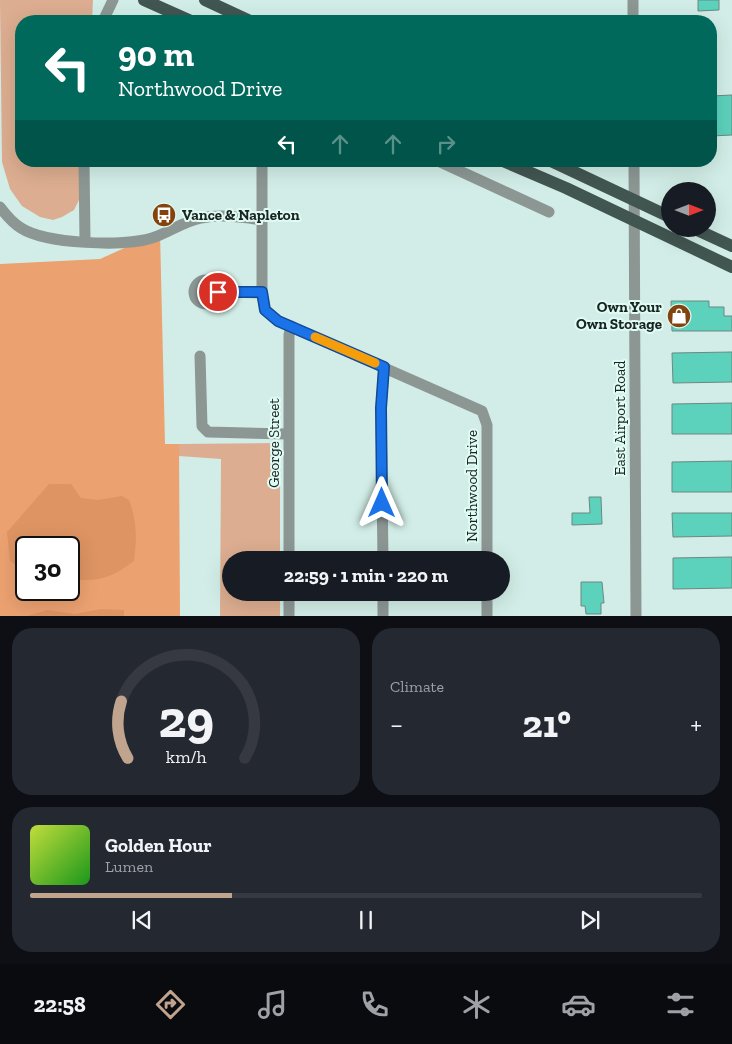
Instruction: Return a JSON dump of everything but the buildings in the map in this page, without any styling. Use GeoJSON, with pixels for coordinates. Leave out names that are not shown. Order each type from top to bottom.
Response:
{"type":"FeatureCollection","features":[{"type":"Feature","properties":{"kind":"main road"},"geometry":{"type":"LineString","coordinates":[[144,0],[178,15]]}},
{"type":"Feature","properties":{"kind":"main road"},"geometry":{"type":"LineString","coordinates":[[205,0],[237,15]]}},
{"type":"Feature","properties":{"kind":"main road"},"geometry":{"type":"LineString","coordinates":[[516,167],[635,220],[732,267]]}},
{"type":"Feature","properties":{"kind":"main road"},"geometry":{"type":"LineString","coordinates":[[564,167],[661,213]]}},
{"type":"Feature","properties":{"kind":"main road"},"geometry":{"type":"LineString","coordinates":[[715,238],[732,246]]}},
{"type":"Feature","properties":{"kind":"street"},"geometry":{"type":"LineString","coordinates":[[106,15],[113,0]]}},
{"type":"Feature","properties":{"kind":"street"},"geometry":{"type":"LineString","coordinates":[[633,0],[633,15]]}},
{"type":"Feature","properties":{"kind":"street"},"geometry":{"type":"LineString","coordinates":[[84,167],[85,242]]}},
{"type":"Feature","properties":{"kind":"street","name":"Northwood Drive"},"geometry":{"type":"LineString","coordinates":[[262,167],[262,292],[265,310],[270,316],[290,326],[479,409],[484,415],[487,425],[487,551]]}},
{"type":"Feature","properties":{"kind":"street"},"geometry":{"type":"LineString","coordinates":[[451,167],[549,212]]}},
{"type":"Feature","properties":{"kind":"street","name":"East Airport Road"},"geometry":{"type":"LineString","coordinates":[[634,167],[636,616]]}},
{"type":"Feature","properties":{"kind":"street"},"geometry":{"type":"LineString","coordinates":[[0,207],[22,229],[40,236],[85,242],[136,242],[155,238],[199,218],[228,216],[261,220]]}},
{"type":"Feature","properties":{"kind":"street"},"geometry":{"type":"LineString","coordinates":[[218,292],[262,292]]}},
{"type":"Feature","properties":{"kind":"street","name":"George Street"},"geometry":{"type":"LineString","coordinates":[[288,551],[290,326]]}},
{"type":"Feature","properties":{"kind":"street"},"geometry":{"type":"LineString","coordinates":[[200,356],[202,426],[208,432],[288,434]]}},
{"type":"Feature","properties":{"kind":"street"},"geometry":{"type":"LineString","coordinates":[[382,551],[381,408],[384,367]]}},
{"type":"Feature","properties":{"kind":"street"},"geometry":{"type":"LineString","coordinates":[[288,601],[289,616]]}},
{"type":"Feature","properties":{"kind":"street"},"geometry":{"type":"LineString","coordinates":[[383,601],[383,616]]}},
{"type":"Feature","properties":{"kind":"street"},"geometry":{"type":"LineString","coordinates":[[487,601],[488,616]]}},
{"type":"Feature","properties":{"kind":"shaded area"},"geometry":{"type":"Polygon","coordinates":[[[0,0],[93,0],[92,15],[15,15],[15,167],[79,167],[79,200],[74,210],[53,220],[40,217],[22,206],[10,189],[2,162],[0,0]]]}},
{"type":"Feature","properties":{"kind":"shaded area"},"geometry":{"type":"Polygon","coordinates":[[[160,232],[165,444],[179,444],[180,616],[0,616],[0,264],[100,259],[160,232]]]}},
{"type":"Feature","properties":{"kind":"shaded area"},"geometry":{"type":"Polygon","coordinates":[[[280,443],[280,551],[222,551],[222,601],[280,601],[280,616],[220,616],[221,459],[179,456],[179,444],[280,443]]]}},
{"type":"Feature","properties":{"kind":"shaded area"},"geometry":{"type":"Polygon","coordinates":[[[49,484],[71,484],[81,498],[98,500],[122,496],[129,500],[136,530],[134,561],[118,572],[103,578],[80,580],[80,536],[15,536],[15,564],[10,561],[7,532],[49,484]]]}},
{"type":"Feature","properties":{"kind":"shaded area"},"geometry":{"type":"Polygon","coordinates":[[[101,609],[124,610],[124,616],[27,616],[47,610],[75,614],[101,609]]]}},
{"type":"Feature","properties":{"kind":"slow traffic"},"geometry":{"type":"LineString","coordinates":[[315,337],[375,363]]}},
{"type":"Feature","properties":{"kind":"place","name":"Vance & Napleton"},"geometry":{"type":"Point","coordinates":[164,215]}},
{"type":"Feature","properties":{"kind":"place","name":"Own Your Own Storage"},"geometry":{"type":"Point","coordinates":[679,316]}},
{"type":"Feature","properties":{"kind":"route"},"geometry":{"type":"LineString","coordinates":[[218,292],[262,292],[265,310],[278,321],[384,367],[381,408],[382,503]]}}]}
